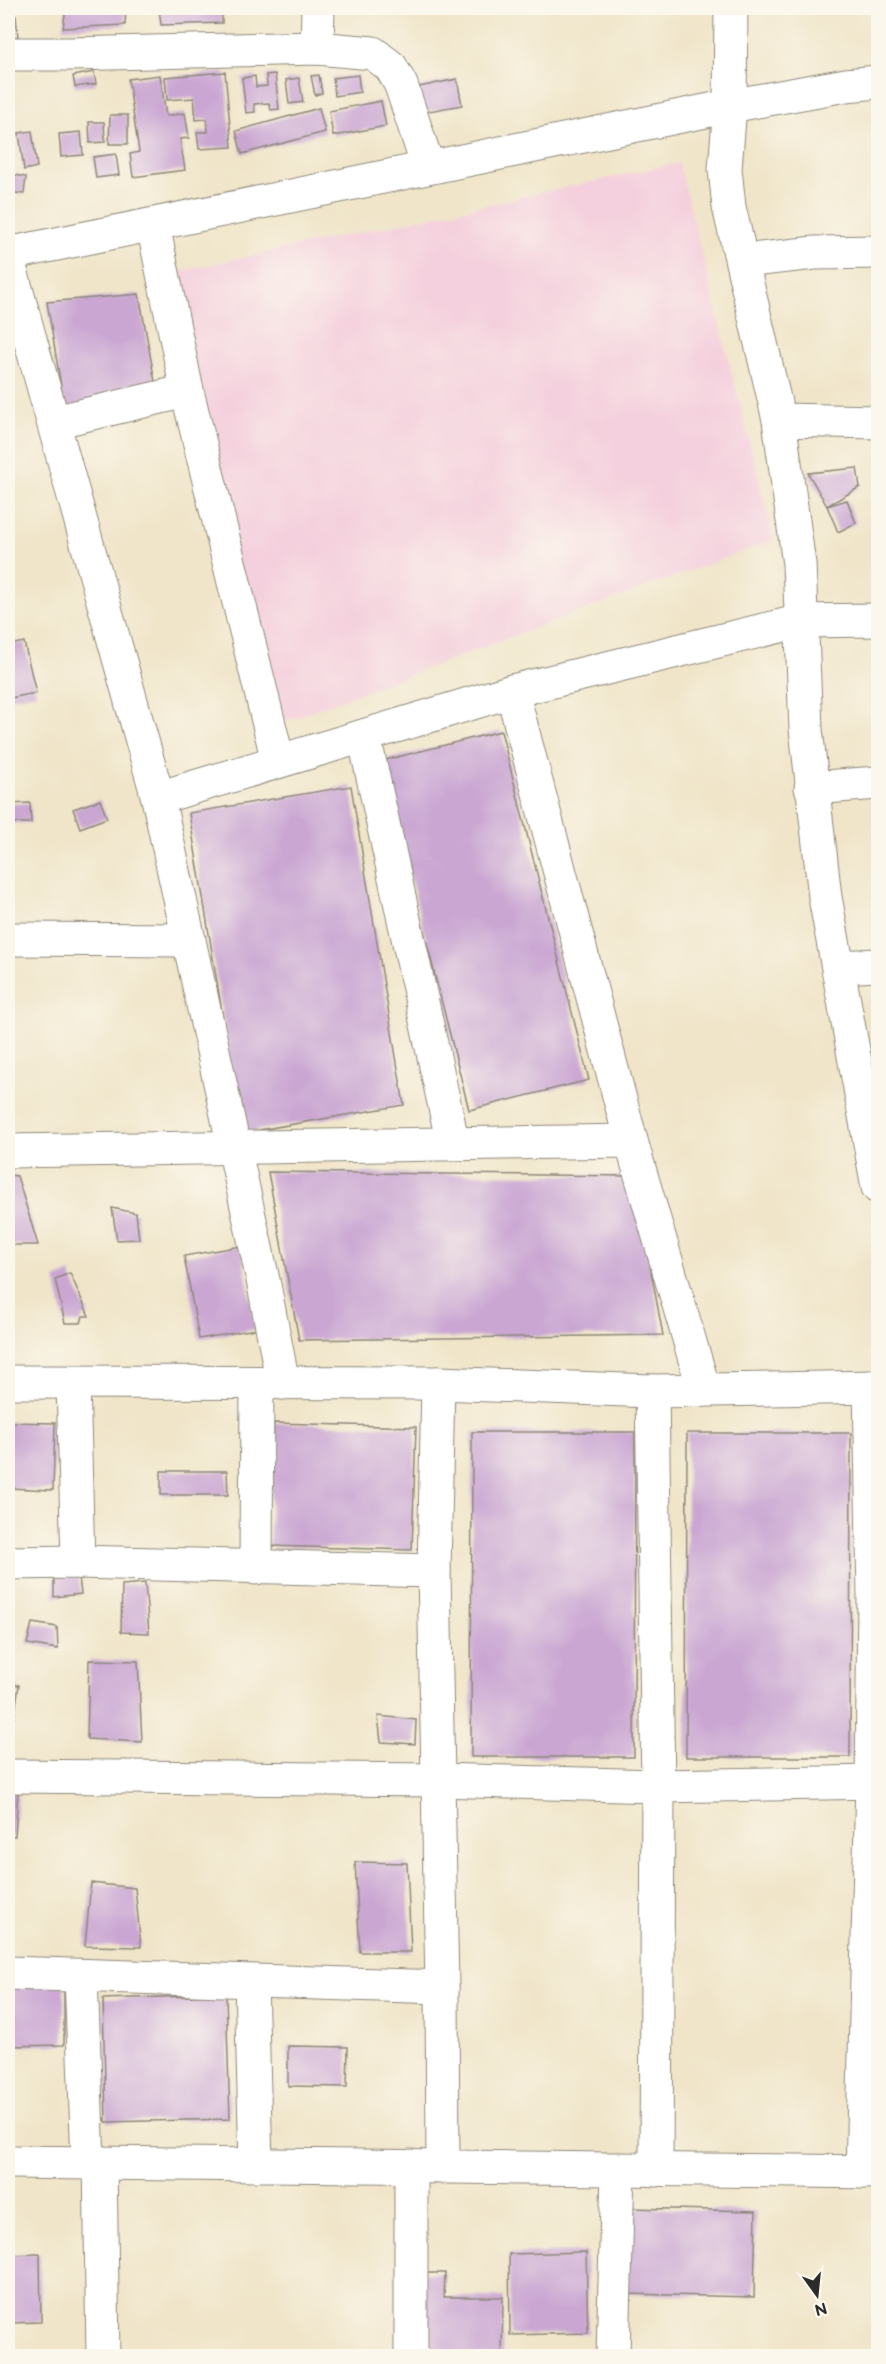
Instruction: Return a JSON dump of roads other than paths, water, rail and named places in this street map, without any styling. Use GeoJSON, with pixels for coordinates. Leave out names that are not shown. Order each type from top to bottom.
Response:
{"type":"FeatureCollection","features":[{"type":"Feature","properties":{"kind":"street"},"geometry":{"type":"LineString","coordinates":[[317,48],[318,8]]}},
{"type":"Feature","properties":{"kind":"street"},"geometry":{"type":"LineString","coordinates":[[731,8],[730,106],[725,169],[729,207],[779,420],[799,564],[806,729],[825,897],[872,1122],[879,1187]]}},
{"type":"Feature","properties":{"kind":"street"},"geometry":{"type":"LineString","coordinates":[[8,54],[317,48],[373,53],[391,67],[400,85],[428,167]]}},
{"type":"Feature","properties":{"kind":"street"},"geometry":{"type":"LineString","coordinates":[[8,254],[730,106],[846,85],[879,82]]}},
{"type":"Feature","properties":{"kind":"street"},"geometry":{"type":"LineString","coordinates":[[153,225],[187,391],[278,761]]}},
{"type":"Feature","properties":{"kind":"street"},"geometry":{"type":"LineString","coordinates":[[742,261],[814,253],[879,252]]}},
{"type":"Feature","properties":{"kind":"street"},"geometry":{"type":"LineString","coordinates":[[8,260],[158,798],[234,1147],[270,1383],[256,1568]]}},
{"type":"Feature","properties":{"kind":"street"},"geometry":{"type":"LineString","coordinates":[[54,422],[187,391]]}},
{"type":"Feature","properties":{"kind":"street"},"geometry":{"type":"LineString","coordinates":[[779,420],[879,422]]}},
{"type":"Feature","properties":{"kind":"street"},"geometry":{"type":"LineString","coordinates":[[158,798],[512,691],[801,621],[879,620]]}},
{"type":"Feature","properties":{"kind":"street"},"geometry":{"type":"LineString","coordinates":[[512,691],[631,1142],[704,1390]]}},
{"type":"Feature","properties":{"kind":"street"},"geometry":{"type":"LineString","coordinates":[[364,736],[453,1144]]}},
{"type":"Feature","properties":{"kind":"street"},"geometry":{"type":"LineString","coordinates":[[812,788],[879,783]]}},
{"type":"Feature","properties":{"kind":"street"},"geometry":{"type":"LineString","coordinates":[[8,939],[189,940]]}},
{"type":"Feature","properties":{"kind":"street"},"geometry":{"type":"LineString","coordinates":[[839,967],[879,965]]}},
{"type":"Feature","properties":{"kind":"street"},"geometry":{"type":"LineString","coordinates":[[8,1151],[631,1142]]}},
{"type":"Feature","properties":{"kind":"street"},"geometry":{"type":"LineString","coordinates":[[8,1382],[438,1383],[652,1391],[874,1387],[876,1596],[870,2172],[8,2162]]}},
{"type":"Feature","properties":{"kind":"street"},"geometry":{"type":"LineString","coordinates":[[73,1382],[78,1562]]}},
{"type":"Feature","properties":{"kind":"street"},"geometry":{"type":"LineString","coordinates":[[438,1383],[434,1571],[443,2167]]}},
{"type":"Feature","properties":{"kind":"street"},"geometry":{"type":"LineString","coordinates":[[652,1391],[658,1786],[656,2170]]}},
{"type":"Feature","properties":{"kind":"street"},"geometry":{"type":"LineString","coordinates":[[8,1563],[78,1562],[434,1571]]}},
{"type":"Feature","properties":{"kind":"street"},"geometry":{"type":"LineString","coordinates":[[8,1776],[438,1780],[658,1786],[875,1782]]}},
{"type":"Feature","properties":{"kind":"street"},"geometry":{"type":"LineString","coordinates":[[8,1973],[442,1987]]}},
{"type":"Feature","properties":{"kind":"street"},"geometry":{"type":"LineString","coordinates":[[81,1976],[94,2162],[103,2356]]}},
{"type":"Feature","properties":{"kind":"street"},"geometry":{"type":"LineString","coordinates":[[251,1981],[256,2165]]}},
{"type":"Feature","properties":{"kind":"street"},"geometry":{"type":"LineString","coordinates":[[411,2166],[411,2356]]}},
{"type":"Feature","properties":{"kind":"street"},"geometry":{"type":"LineString","coordinates":[[613,2356],[618,2169]]}}]}
